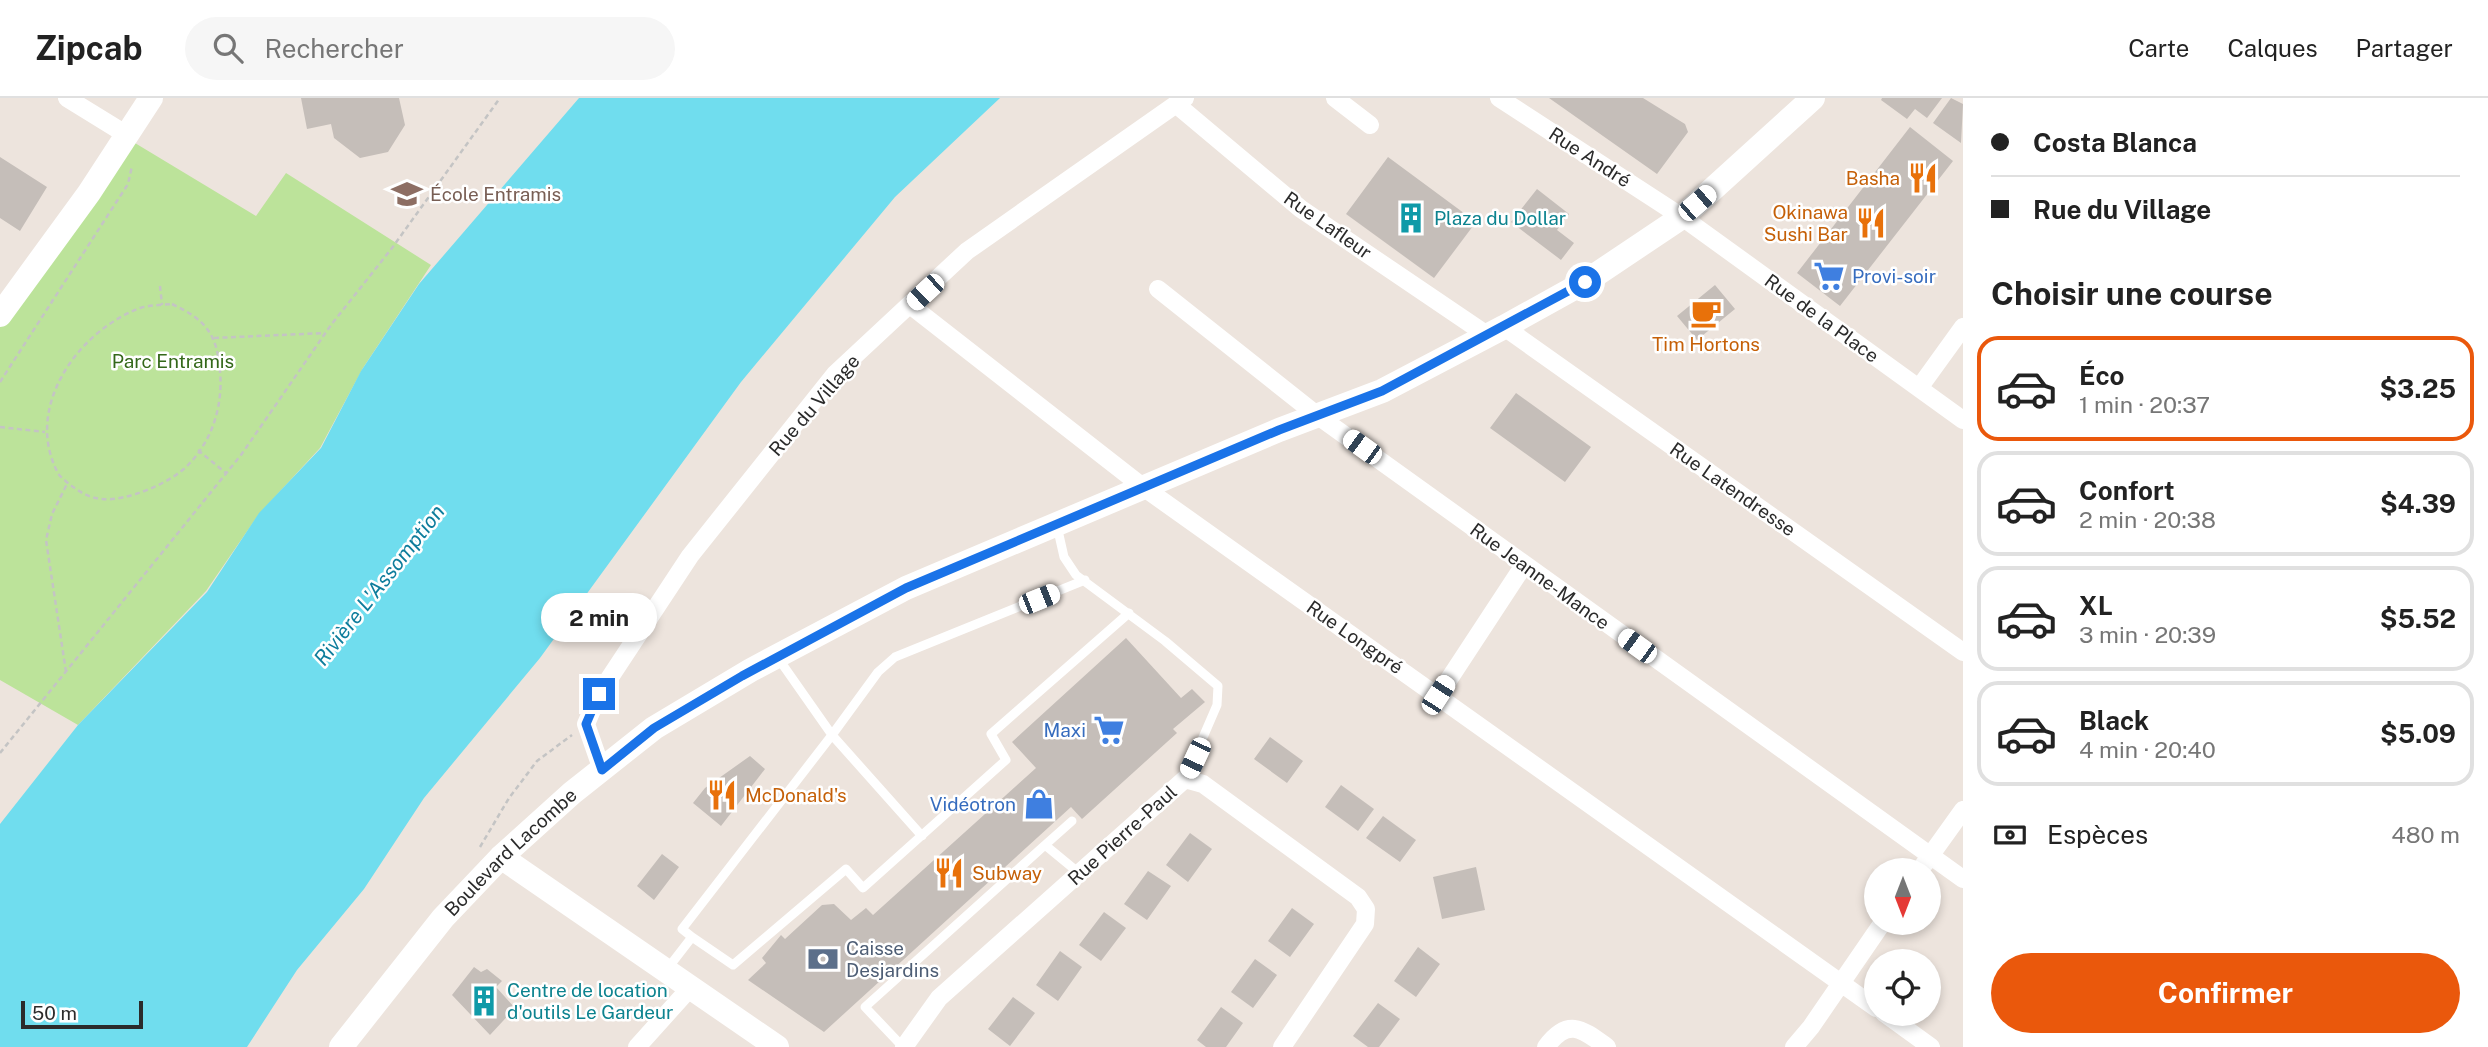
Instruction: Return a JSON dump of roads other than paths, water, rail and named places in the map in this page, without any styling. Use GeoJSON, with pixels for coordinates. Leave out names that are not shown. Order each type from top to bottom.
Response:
{"type":"FeatureCollection","features":[{"type":"Feature","properties":{"kind":"main road"},"geometry":{"type":"LineString","coordinates":[[0,315],[128,135],[151,98]]}},
{"type":"Feature","properties":{"kind":"main road","name":"Boulevard Lacombe"},"geometry":{"type":"LineString","coordinates":[[341,1047],[443,918],[490,853],[654,728],[777,656],[906,588],[1056,523],[1382,391],[1496,331],[1585,282],[1682,216],[1813,98]]}},
{"type":"Feature","properties":{"kind":"main road"},"geometry":{"type":"LineString","coordinates":[[490,853],[776,1047]]}},
{"type":"Feature","properties":{"kind":"street"},"geometry":{"type":"LineString","coordinates":[[67,98],[128,135]]}},
{"type":"Feature","properties":{"kind":"street"},"geometry":{"type":"LineString","coordinates":[[1335,98],[1370,125]]}},
{"type":"Feature","properties":{"kind":"street","name":"Rue André"},"geometry":{"type":"LineString","coordinates":[[1499,98],[1682,216]]}},
{"type":"Feature","properties":{"kind":"street","name":"Rue du Village"},"geometry":{"type":"LineString","coordinates":[[602,770],[586,724],[599,694],[690,556],[835,374],[967,251],[1181,102]]}},
{"type":"Feature","properties":{"kind":"street","name":"Rue Lafleur"},"geometry":{"type":"LineString","coordinates":[[1181,102],[1301,209],[1496,331]]}},
{"type":"Feature","properties":{"kind":"street","name":"Rue de la Place"},"geometry":{"type":"LineString","coordinates":[[1682,216],[1963,420]]}},
{"type":"Feature","properties":{"kind":"street","name":"Rue Jeanne-Mance"},"geometry":{"type":"LineString","coordinates":[[1158,289],[1318,416],[1524,565],[1918,858]]}},
{"type":"Feature","properties":{"kind":"street","name":"Rue Longpré"},"geometry":{"type":"LineString","coordinates":[[911,305],[1143,487],[1864,999]]}},
{"type":"Feature","properties":{"kind":"street"},"geometry":{"type":"LineString","coordinates":[[1919,388],[1963,327]]}},
{"type":"Feature","properties":{"kind":"street","name":"Rue Latendresse"},"geometry":{"type":"LineString","coordinates":[[1496,331],[1963,652]]}},
{"type":"Feature","properties":{"kind":"street"},"geometry":{"type":"LineString","coordinates":[[1438,695],[1524,565]]}},
{"type":"Feature","properties":{"kind":"street","name":"Rue Pierre-Paul"},"geometry":{"type":"LineString","coordinates":[[904,1047],[939,998],[1185,779],[1203,783],[1358,897],[1366,909],[1365,924],[1282,1047]]}},
{"type":"Feature","properties":{"kind":"street"},"geometry":{"type":"LineString","coordinates":[[1929,858],[1963,810]]}},
{"type":"Feature","properties":{"kind":"street","name":"Rue Jeanne-Mance"},"geometry":{"type":"LineString","coordinates":[[1941,870],[1963,879]]}},
{"type":"Feature","properties":{"kind":"street"},"geometry":{"type":"LineString","coordinates":[[1794,1047],[1874,935]]}},
{"type":"Feature","properties":{"kind":"street"},"geometry":{"type":"LineString","coordinates":[[637,1047],[690,988]]}},
{"type":"Feature","properties":{"kind":"street"},"geometry":{"type":"LineString","coordinates":[[1902,1026],[1931,1047]]}},
{"type":"Feature","properties":{"kind":"street"},"geometry":{"type":"LineString","coordinates":[[1546,1047],[1554,1036],[1567,1028],[1582,1029],[1607,1047]]}},
{"type":"Feature","properties":{"kind":"lane"},"geometry":{"type":"LineString","coordinates":[[1056,523],[1064,557],[1076,575],[1129,613],[1218,685],[1217,705],[1185,779]]}},
{"type":"Feature","properties":{"kind":"lane"},"geometry":{"type":"LineString","coordinates":[[1085,580],[895,657],[878,672],[682,929],[733,965],[846,869],[863,888],[1006,760],[991,734],[1129,613]]}},
{"type":"Feature","properties":{"kind":"lane"},"geometry":{"type":"LineString","coordinates":[[777,656],[832,735],[922,835]]}},
{"type":"Feature","properties":{"kind":"lane"},"geometry":{"type":"LineString","coordinates":[[904,1047],[865,1007],[1072,821]]}},
{"type":"Feature","properties":{"kind":"lane"},"geometry":{"type":"LineString","coordinates":[[1045,845],[1079,873]]}},
{"type":"Feature","properties":{"kind":"lane"},"geometry":{"type":"LineString","coordinates":[[666,971],[692,937]]}},
{"type":"Feature","properties":{"kind":"water","name":"Rivière L'Assomption"},"geometry":{"type":"Polygon","coordinates":[[[579,98],[1000,98],[895,197],[741,382],[540,658],[424,798],[364,889],[297,970],[247,1047],[0,1047],[0,824],[78,725],[207,592],[259,513],[321,448],[361,371],[419,284],[579,98]]]}},
{"type":"Feature","properties":{"kind":"place","name":"Basha"},"geometry":{"type":"Point","coordinates":[1923,178]}},
{"type":"Feature","properties":{"kind":"place","name":"École Entramis"},"geometry":{"type":"Point","coordinates":[407,194]}},
{"type":"Feature","properties":{"kind":"place","name":"Plaza du Dollar"},"geometry":{"type":"Point","coordinates":[1411,218]}},
{"type":"Feature","properties":{"kind":"place","name":"Okinawa Sushi Bar"},"geometry":{"type":"Point","coordinates":[1871,223]}},
{"type":"Feature","properties":{"kind":"place","name":"Provi-soir"},"geometry":{"type":"Point","coordinates":[1829,276]}},
{"type":"Feature","properties":{"kind":"place","name":"Tim Hortons"},"geometry":{"type":"Point","coordinates":[1706,313]}},
{"type":"Feature","properties":{"kind":"place","name":"Maxi"},"geometry":{"type":"Point","coordinates":[1109,730]}},
{"type":"Feature","properties":{"kind":"place","name":"McDonald's"},"geometry":{"type":"Point","coordinates":[722,795]}},
{"type":"Feature","properties":{"kind":"place","name":"Vidéotron"},"geometry":{"type":"Point","coordinates":[1039,804]}},
{"type":"Feature","properties":{"kind":"place","name":"Subway"},"geometry":{"type":"Point","coordinates":[949,873]}},
{"type":"Feature","properties":{"kind":"place","name":"Caisse Desjardins"},"geometry":{"type":"Point","coordinates":[823,959]}},
{"type":"Feature","properties":{"kind":"place","name":"Centre de location d'outils Le Gardeur"},"geometry":{"type":"Point","coordinates":[484,1001]}},
{"type":"Feature","properties":{"kind":"park label","name":"Parc Entramis"},"geometry":{"type":"Point","coordinates":[173,361]}}]}
